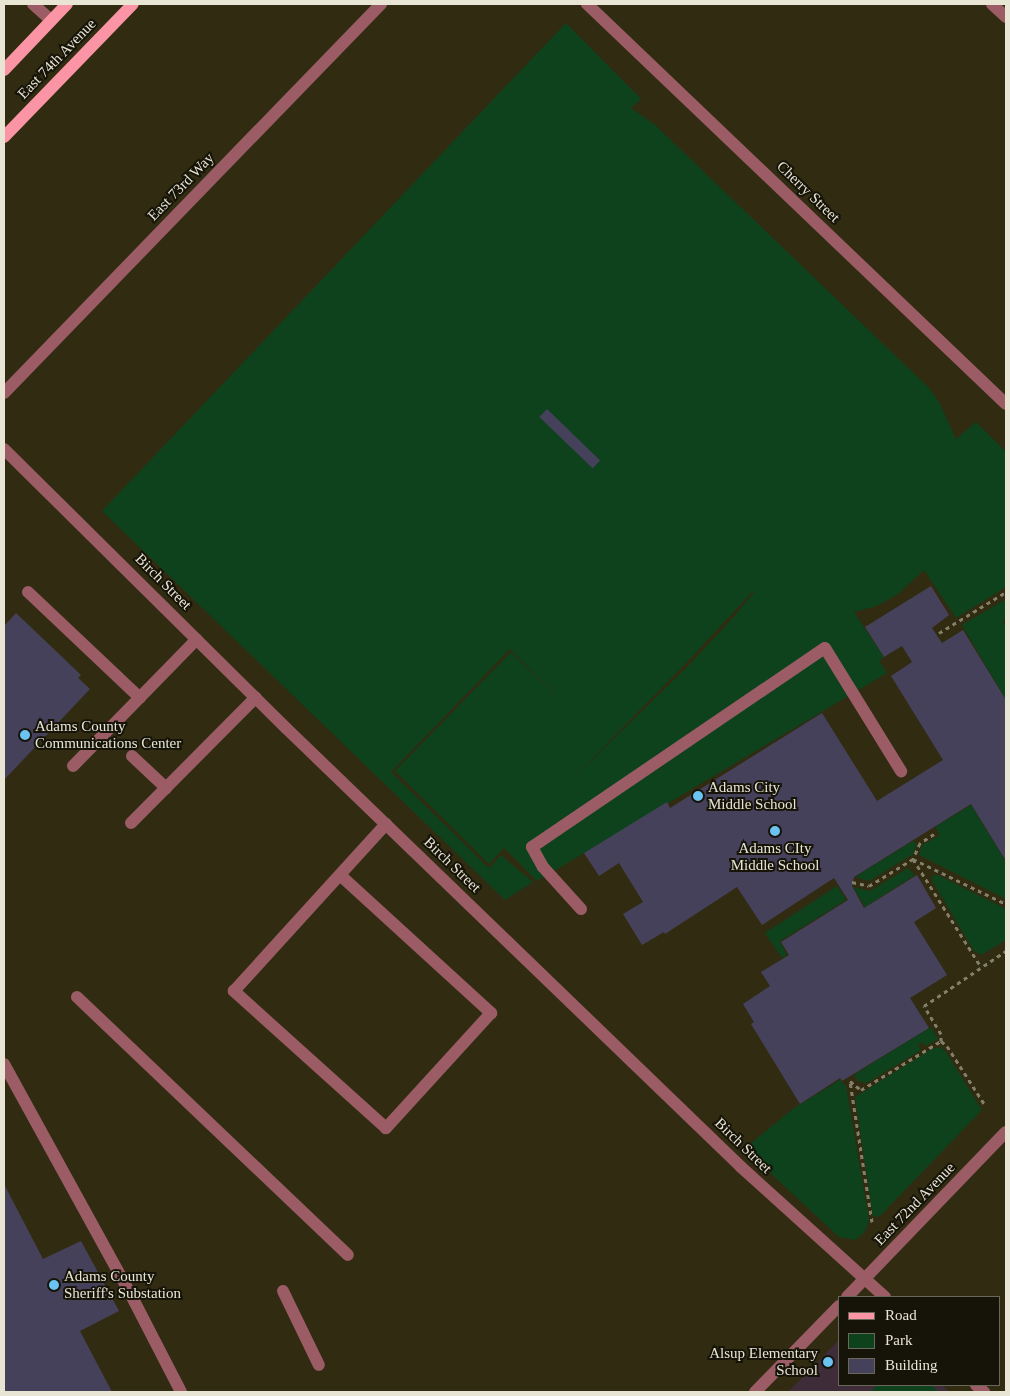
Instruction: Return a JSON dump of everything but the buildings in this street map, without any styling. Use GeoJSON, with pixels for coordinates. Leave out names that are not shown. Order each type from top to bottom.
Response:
{"type":"FeatureCollection","features":[{"type":"Feature","properties":{"kind":"main road","name":"East 74th Avenue"},"geometry":{"type":"LineString","coordinates":[[4,70],[67,4]]}},
{"type":"Feature","properties":{"kind":"main road","name":"East 74th Avenue"},"geometry":{"type":"LineString","coordinates":[[4,137],[133,4]]}},
{"type":"Feature","properties":{"kind":"street"},"geometry":{"type":"LineString","coordinates":[[33,4],[51,20]]}},
{"type":"Feature","properties":{"kind":"street","name":"East 73rd Way"},"geometry":{"type":"LineString","coordinates":[[4,393],[381,4]]}},
{"type":"Feature","properties":{"kind":"street","name":"Cherry Street"},"geometry":{"type":"LineString","coordinates":[[587,4],[1004,398]]}},
{"type":"Feature","properties":{"kind":"street"},"geometry":{"type":"LineString","coordinates":[[992,4],[1006,17]]}},
{"type":"Feature","properties":{"kind":"street","name":"Birch Street"},"geometry":{"type":"LineString","coordinates":[[4,448],[256,697],[741,1168],[884,1296]]}},
{"type":"Feature","properties":{"kind":"street"},"geometry":{"type":"LineString","coordinates":[[28,592],[140,698]]}},
{"type":"Feature","properties":{"kind":"street"},"geometry":{"type":"LineString","coordinates":[[73,766],[197,639]]}},
{"type":"Feature","properties":{"kind":"street"},"geometry":{"type":"LineString","coordinates":[[581,908],[543,867],[532,847],[825,648],[901,771]]}},
{"type":"Feature","properties":{"kind":"street"},"geometry":{"type":"LineString","coordinates":[[131,823],[256,697]]}},
{"type":"Feature","properties":{"kind":"street"},"geometry":{"type":"LineString","coordinates":[[132,756],[166,788]]}},
{"type":"Feature","properties":{"kind":"street"},"geometry":{"type":"LineString","coordinates":[[340,875],[491,1013],[386,1128],[234,990],[386,824]]}},
{"type":"Feature","properties":{"kind":"street"},"geometry":{"type":"LineString","coordinates":[[77,997],[348,1255]]}},
{"type":"Feature","properties":{"kind":"street"},"geometry":{"type":"LineString","coordinates":[[4,1064],[130,1293],[181,1392]]}},
{"type":"Feature","properties":{"kind":"street","name":"East 72nd Avenue"},"geometry":{"type":"LineString","coordinates":[[848,1296],[1006,1132]]}},
{"type":"Feature","properties":{"kind":"street"},"geometry":{"type":"LineString","coordinates":[[283,1291],[319,1365]]}},
{"type":"Feature","properties":{"kind":"street"},"geometry":{"type":"LineString","coordinates":[[755,1392],[838,1307]]}},
{"type":"Feature","properties":{"kind":"path"},"geometry":{"type":"LineString","coordinates":[[939,633],[1006,592]]}},
{"type":"Feature","properties":{"kind":"path"},"geometry":{"type":"LineString","coordinates":[[852,882],[869,886],[914,859],[920,843],[934,834]]}},
{"type":"Feature","properties":{"kind":"path"},"geometry":{"type":"LineString","coordinates":[[914,859],[1006,904]]}},
{"type":"Feature","properties":{"kind":"path"},"geometry":{"type":"LineString","coordinates":[[914,859],[981,967]]}},
{"type":"Feature","properties":{"kind":"path"},"geometry":{"type":"LineString","coordinates":[[941,1041],[941,1034],[924,1006],[1006,951]]}},
{"type":"Feature","properties":{"kind":"path"},"geometry":{"type":"LineString","coordinates":[[941,1041],[947,1046],[984,1105]]}},
{"type":"Feature","properties":{"kind":"path"},"geometry":{"type":"LineString","coordinates":[[872,1222],[850,1081],[861,1090],[941,1041]]}},
{"type":"Feature","properties":{"kind":"shaded area","name":"Alsup Elementary School"},"geometry":{"type":"Polygon","coordinates":[[[838,1341],[838,1386],[943,1386],[950,1392],[788,1392],[838,1341]]]}},
{"type":"Feature","properties":{"kind":"green space","name":"Adams City Middle School"},"geometry":{"type":"Polygon","coordinates":[[[565,24],[641,99],[631,108],[655,125],[929,388],[939,402],[956,439],[976,422],[1006,452],[1006,587],[956,618],[924,570],[898,594],[877,606],[854,612],[884,657],[879,661],[887,673],[537,881],[504,848],[489,864],[395,771],[511,652],[567,706],[510,649],[391,772],[489,868],[501,855],[533,882],[505,900],[102,511],[565,24]],[[754,592],[570,781],[689,665],[732,619],[754,592]]]}},
{"type":"Feature","properties":{"kind":"green space"},"geometry":{"type":"Polygon","coordinates":[[[1006,599],[1006,618],[1003,622],[1006,626],[1006,700],[962,625],[1006,599]]]}},
{"type":"Feature","properties":{"kind":"green space"},"geometry":{"type":"Polygon","coordinates":[[[971,805],[1006,862],[1006,899],[919,855],[922,845],[940,835],[935,827],[971,805]]]}},
{"type":"Feature","properties":{"kind":"green space"},"geometry":{"type":"Polygon","coordinates":[[[913,841],[917,845],[913,854],[869,881],[855,877],[913,841]]]}},
{"type":"Feature","properties":{"kind":"green space"},"geometry":{"type":"Polygon","coordinates":[[[908,868],[915,875],[865,907],[853,887],[870,891],[908,868]]]}},
{"type":"Feature","properties":{"kind":"green space"},"geometry":{"type":"Polygon","coordinates":[[[933,875],[938,875],[1006,909],[1006,940],[981,955],[974,951],[931,879],[933,875]]]}},
{"type":"Feature","properties":{"kind":"green space"},"geometry":{"type":"Polygon","coordinates":[[[837,886],[846,900],[780,941],[787,955],[782,958],[765,933],[837,886]]]}},
{"type":"Feature","properties":{"kind":"green space"},"geometry":{"type":"Polygon","coordinates":[[[931,1027],[938,1039],[926,1046],[923,1042],[918,1045],[921,1050],[867,1083],[860,1082],[855,1077],[855,1074],[931,1027]]]}},
{"type":"Feature","properties":{"kind":"green space"},"geometry":{"type":"Polygon","coordinates":[[[940,1047],[946,1052],[982,1110],[879,1217],[873,1216],[855,1097],[932,1049],[940,1047]]]}},
{"type":"Feature","properties":{"kind":"green space"},"geometry":{"type":"Polygon","coordinates":[[[840,1080],[846,1086],[869,1220],[865,1232],[855,1240],[839,1237],[749,1153],[750,1144],[794,1108],[840,1080]]]}},
{"type":"Feature","properties":{"kind":"green space"},"geometry":{"type":"Polygon","coordinates":[[[876,1386],[932,1386],[939,1392],[870,1392],[876,1386]]]}},
{"type":"Feature","properties":{"kind":"place","name":"Adams County Communications Center"},"geometry":{"type":"Point","coordinates":[25,735]}},
{"type":"Feature","properties":{"kind":"place","name":"Adams City Middle School"},"geometry":{"type":"Point","coordinates":[698,796]}},
{"type":"Feature","properties":{"kind":"place","name":"Adams CIty Middle School"},"geometry":{"type":"Point","coordinates":[775,831]}},
{"type":"Feature","properties":{"kind":"place","name":"Adams County Sheriff's Substation"},"geometry":{"type":"Point","coordinates":[54,1285]}},
{"type":"Feature","properties":{"kind":"place","name":"Alsup Elementary School"},"geometry":{"type":"Point","coordinates":[828,1362]}}]}
